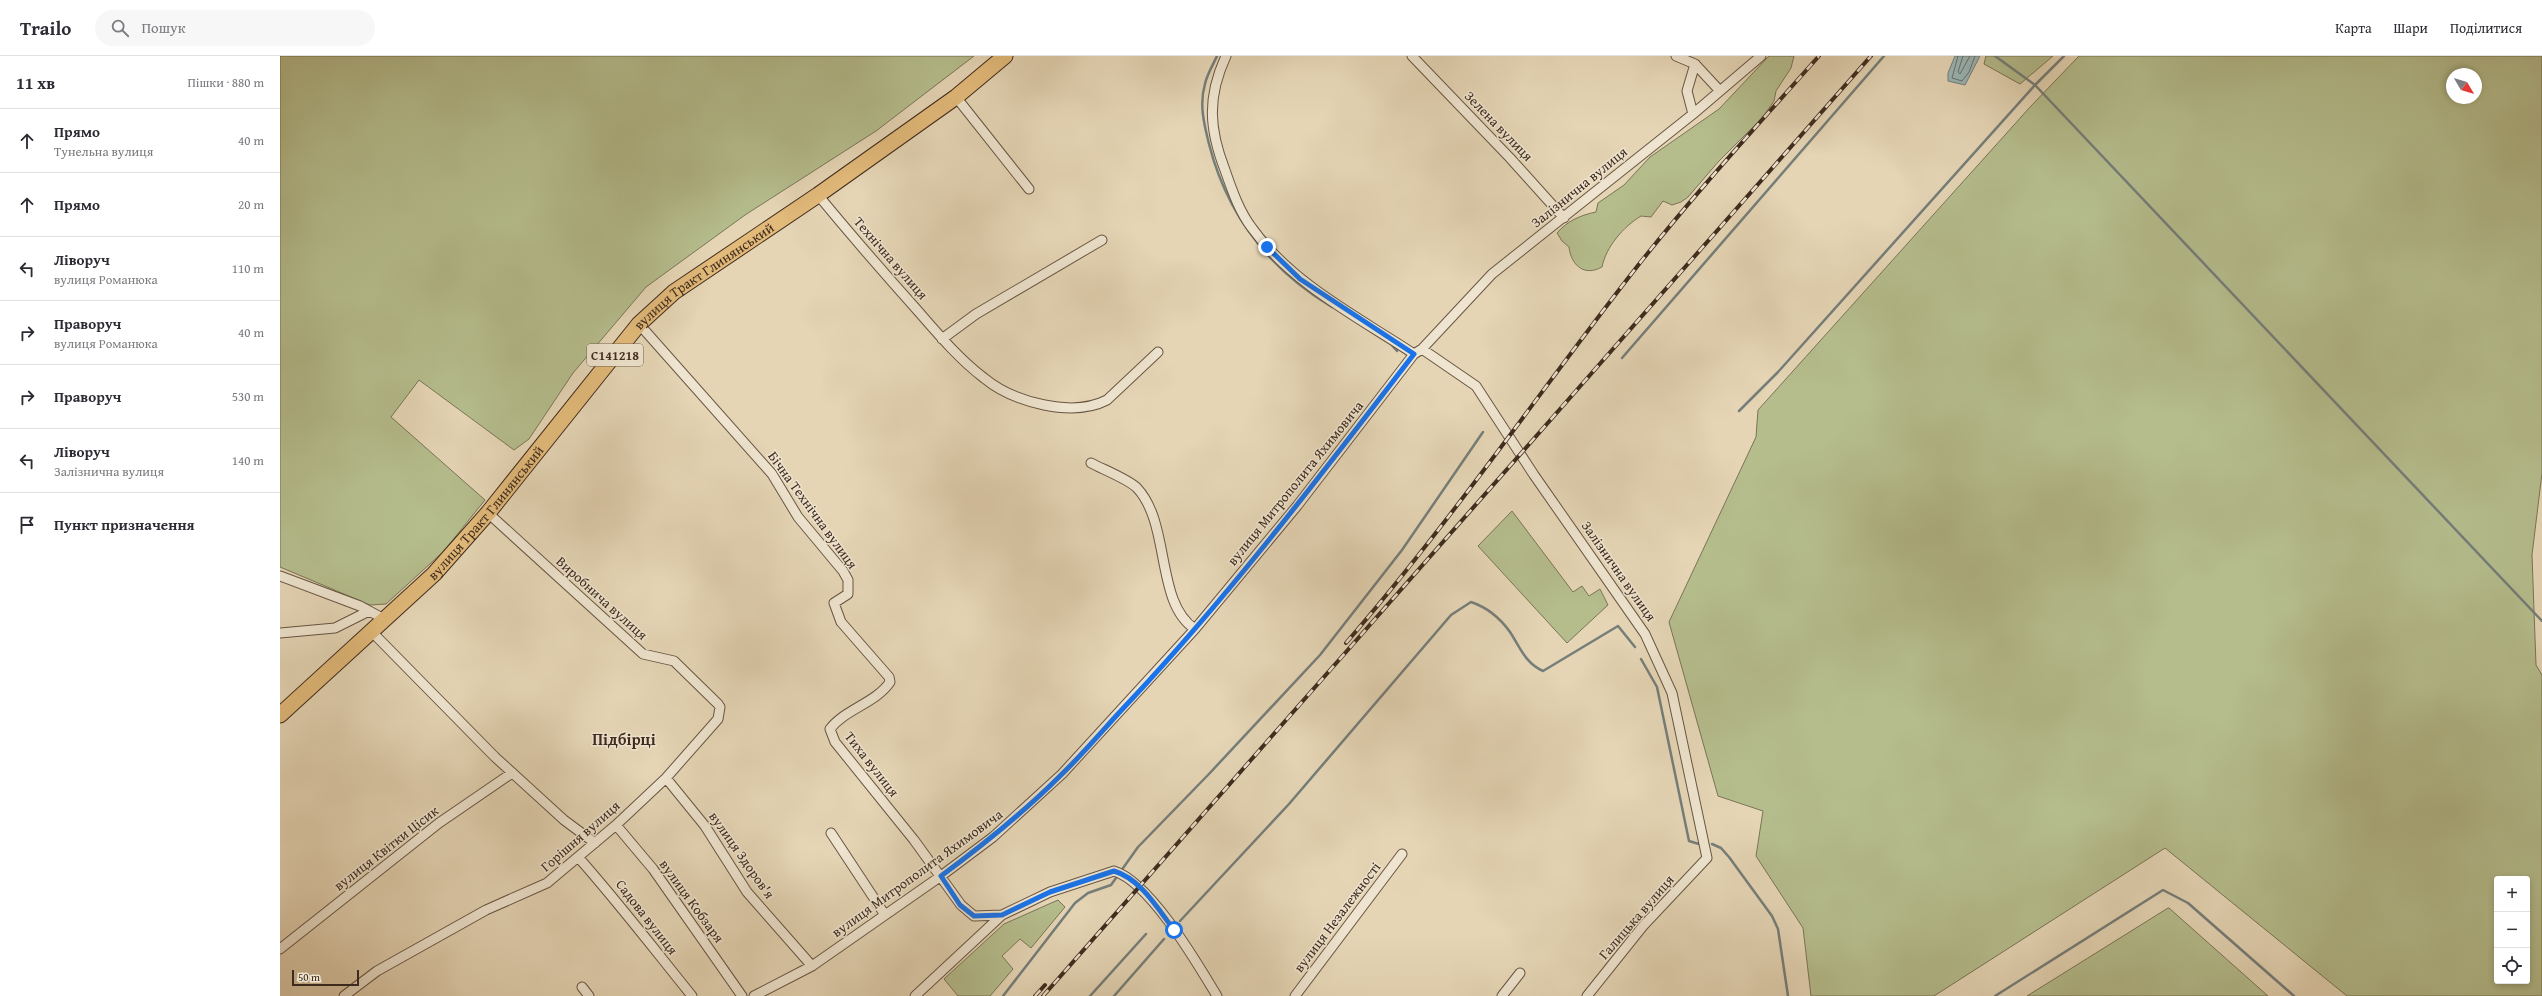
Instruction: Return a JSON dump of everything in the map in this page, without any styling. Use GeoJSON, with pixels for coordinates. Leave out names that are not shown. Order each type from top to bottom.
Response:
{"type":"FeatureCollection","features":[{"type":"Feature","properties":{"kind":"main road","name":"вулиця Тракт Глинянський"},"geometry":{"type":"LineString","coordinates":[[280,715],[386,620],[434,574],[488,513],[639,324],[674,292],[818,196],[956,97],[1005,56]]}},
{"type":"Feature","properties":{"kind":"street","name":"Залізнична вулиця"},"geometry":{"type":"LineString","coordinates":[[1226,56],[1216,78],[1211,106],[1213,132],[1220,159],[1236,201],[1251,227],[1283,264],[1300,279],[1476,386],[1534,475],[1645,634],[1672,693],[1707,858]]}},
{"type":"Feature","properties":{"kind":"street","name":"Зелена вулиця"},"geometry":{"type":"LineString","coordinates":[[1412,56],[1510,158],[1564,218]]}},
{"type":"Feature","properties":{"kind":"street"},"geometry":{"type":"LineString","coordinates":[[1676,56],[1695,64],[1720,91]]}},
{"type":"Feature","properties":{"kind":"street","name":"Залізнична вулиця"},"geometry":{"type":"LineString","coordinates":[[1418,351],[1492,274],[1693,114],[1761,56]]}},
{"type":"Feature","properties":{"kind":"street"},"geometry":{"type":"LineString","coordinates":[[1693,114],[1687,91],[1695,64]]}},
{"type":"Feature","properties":{"kind":"street"},"geometry":{"type":"LineString","coordinates":[[956,97],[1029,189]]}},
{"type":"Feature","properties":{"kind":"street","name":"Технічна вулиця"},"geometry":{"type":"LineString","coordinates":[[818,196],[942,339],[984,379],[1022,398],[1054,407],[1087,407],[1107,400],[1158,352]]}},
{"type":"Feature","properties":{"kind":"street"},"geometry":{"type":"LineString","coordinates":[[942,339],[976,314],[1102,240]]}},
{"type":"Feature","properties":{"kind":"street","name":"Бічна Технічна вулиця"},"geometry":{"type":"LineString","coordinates":[[639,324],[772,474],[798,517],[843,571],[848,580],[848,594],[834,603],[841,622],[889,678],[890,682]]}},
{"type":"Feature","properties":{"kind":"street","name":"вулиця Митрополита Яхимовича"},"geometry":{"type":"LineString","coordinates":[[754,996],[812,966],[941,876],[993,837],[1062,774],[1195,629],[1297,506],[1418,351]]}},
{"type":"Feature","properties":{"kind":"street"},"geometry":{"type":"LineString","coordinates":[[1091,463],[1136,487],[1156,526],[1174,603],[1186,623],[1195,629]]}},
{"type":"Feature","properties":{"kind":"street","name":"Виробнича вулиця"},"geometry":{"type":"LineString","coordinates":[[488,513],[643,654],[674,661],[720,707]]}},
{"type":"Feature","properties":{"kind":"street"},"geometry":{"type":"LineString","coordinates":[[280,576],[368,611],[386,620]]}},
{"type":"Feature","properties":{"kind":"street"},"geometry":{"type":"LineString","coordinates":[[280,633],[335,628],[368,611]]}},
{"type":"Feature","properties":{"kind":"street"},"geometry":{"type":"LineString","coordinates":[[372,632],[512,772],[564,820],[595,843]]}},
{"type":"Feature","properties":{"kind":"street","name":"Тиха вулиця"},"geometry":{"type":"LineString","coordinates":[[890,682],[862,705],[835,722],[830,729],[835,742],[941,876]]}},
{"type":"Feature","properties":{"kind":"street","name":"Горішня вулиця"},"geometry":{"type":"LineString","coordinates":[[344,996],[377,971],[486,910],[547,883],[616,825],[666,778],[718,718],[720,707]]}},
{"type":"Feature","properties":{"kind":"street","name":"вулиця Квітки Цісик"},"geometry":{"type":"LineString","coordinates":[[280,949],[439,823],[512,772]]}},
{"type":"Feature","properties":{"kind":"street","name":"вулиця Здоров'я"},"geometry":{"type":"LineString","coordinates":[[666,778],[705,826],[747,892],[812,966]]}},
{"type":"Feature","properties":{"kind":"street","name":"вулиця Кобзаря"},"geometry":{"type":"LineString","coordinates":[[616,825],[653,869],[742,996]]}},
{"type":"Feature","properties":{"kind":"street"},"geometry":{"type":"LineString","coordinates":[[831,833],[885,916]]}},
{"type":"Feature","properties":{"kind":"street","name":"вулиця Незалежності"},"geometry":{"type":"LineString","coordinates":[[1295,996],[1402,854]]}},
{"type":"Feature","properties":{"kind":"street","name":"Садова вулиця"},"geometry":{"type":"LineString","coordinates":[[578,857],[622,905],[639,931],[692,996]]}},
{"type":"Feature","properties":{"kind":"street","name":"Галицька вулиця"},"geometry":{"type":"LineString","coordinates":[[1587,996],[1643,926],[1707,858]]}},
{"type":"Feature","properties":{"kind":"street"},"geometry":{"type":"LineString","coordinates":[[915,996],[1002,915],[1050,892],[1114,871],[1124,874],[1141,889],[1174,930],[1217,996]]}},
{"type":"Feature","properties":{"kind":"street"},"geometry":{"type":"LineString","coordinates":[[941,876],[960,905],[974,916],[1002,915]]}},
{"type":"Feature","properties":{"kind":"street"},"geometry":{"type":"LineString","coordinates":[[1502,996],[1520,973]]}},
{"type":"Feature","properties":{"kind":"street"},"geometry":{"type":"LineString","coordinates":[[582,987],[589,996]]}},
{"type":"Feature","properties":{"kind":"green space"},"geometry":{"type":"Polygon","coordinates":[[[280,56],[974,56],[876,131],[745,215],[646,287],[573,373],[529,439],[514,450],[419,380],[391,417],[485,500],[443,552],[386,604],[370,605],[280,567],[280,56]]]}},
{"type":"Feature","properties":{"kind":"green space"},"geometry":{"type":"Polygon","coordinates":[[[1769,56],[1794,56],[1791,68],[1776,91],[1774,101],[1763,117],[1719,161],[1688,197],[1681,202],[1672,205],[1663,201],[1651,217],[1641,216],[1634,221],[1616,238],[1611,245],[1602,267],[1590,271],[1580,268],[1572,259],[1569,247],[1562,241],[1557,233],[1565,225],[1575,219],[1596,212],[1598,203],[1624,185],[1650,157],[1719,109],[1769,56]]]}},
{"type":"Feature","properties":{"kind":"green space"},"geometry":{"type":"Polygon","coordinates":[[[1986,56],[2053,56],[2020,84],[1984,64],[1986,56]]]}},
{"type":"Feature","properties":{"kind":"green space"},"geometry":{"type":"Polygon","coordinates":[[[2079,56],[2542,56],[2542,473],[2532,555],[2536,665],[2542,675],[2542,996],[2347,996],[2165,848],[1934,996],[1811,996],[1803,928],[1756,856],[1763,811],[1718,796],[1669,622],[1756,437],[1758,410],[2031,106],[2079,56]]]}},
{"type":"Feature","properties":{"kind":"green space"},"geometry":{"type":"Polygon","coordinates":[[[1512,511],[1573,592],[1582,586],[1589,596],[1600,589],[1608,605],[1567,643],[1478,546],[1512,511]]]}},
{"type":"Feature","properties":{"kind":"green space"},"geometry":{"type":"Polygon","coordinates":[[[1058,900],[1065,907],[1031,948],[1020,939],[1002,956],[1013,969],[990,996],[958,996],[944,979],[1004,924],[1058,900]]]}},
{"type":"Feature","properties":{"kind":"green space"},"geometry":{"type":"Polygon","coordinates":[[[2168,908],[2268,996],[2027,996],[2168,908]]]}},
{"type":"Feature","properties":{"kind":"water"},"geometry":{"type":"Polygon","coordinates":[[[1955,56],[1980,56],[1965,85],[1948,81],[1948,73],[1955,56]]]}},
{"type":"Feature","properties":{"kind":"waterway"},"geometry":{"type":"LineString","coordinates":[[1217,56],[1206,80],[1202,106],[1209,144],[1217,170],[1227,194],[1239,217],[1270,257],[1309,292],[1332,307]]}},
{"type":"Feature","properties":{"kind":"waterway"},"geometry":{"type":"LineString","coordinates":[[1622,358],[1884,56]]}},
{"type":"Feature","properties":{"kind":"waterway"},"geometry":{"type":"LineString","coordinates":[[1995,56],[2035,85],[2542,621]]}},
{"type":"Feature","properties":{"kind":"waterway"},"geometry":{"type":"LineString","coordinates":[[1739,411],[1778,372],[2035,85],[2064,56]]}},
{"type":"Feature","properties":{"kind":"waterway"},"geometry":{"type":"LineString","coordinates":[[1390,343],[1397,351]]}},
{"type":"Feature","properties":{"kind":"waterway"},"geometry":{"type":"LineString","coordinates":[[1003,996],[1075,903],[1088,893],[1111,885],[1138,847],[1208,775],[1320,655],[1402,550],[1483,432]]}},
{"type":"Feature","properties":{"kind":"waterway"},"geometry":{"type":"LineString","coordinates":[[1180,921],[1289,804],[1451,615],[1471,602],[1487,610],[1497,618],[1510,632],[1527,659],[1543,671],[1618,626],[1635,647]]}},
{"type":"Feature","properties":{"kind":"waterway"},"geometry":{"type":"LineString","coordinates":[[1641,659],[1657,687],[1689,841],[1699,844]]}},
{"type":"Feature","properties":{"kind":"waterway"},"geometry":{"type":"LineString","coordinates":[[1712,844],[1721,848],[1729,857],[1772,916],[1778,929],[1788,996]]}},
{"type":"Feature","properties":{"kind":"waterway"},"geometry":{"type":"LineString","coordinates":[[1995,996],[2163,890],[2188,903],[2294,996]]}},
{"type":"Feature","properties":{"kind":"waterway"},"geometry":{"type":"LineString","coordinates":[[1090,996],[1146,934]]}},
{"type":"Feature","properties":{"kind":"waterway"},"geometry":{"type":"LineString","coordinates":[[1114,996],[1164,939]]}},
{"type":"Feature","properties":{"kind":"railway"},"geometry":{"type":"LineString","coordinates":[[1346,643],[1422,551],[1636,268],[1726,160],[1819,56]]}},
{"type":"Feature","properties":{"kind":"railway"},"geometry":{"type":"LineString","coordinates":[[1043,996],[1871,56]]}},
{"type":"Feature","properties":{"kind":"railway"},"geometry":{"type":"LineString","coordinates":[[1035,996],[1045,985]]}},
{"type":"Feature","properties":{"kind":"district","name":"Підбірці"},"geometry":{"type":"Point","coordinates":[624,739]}},
{"type":"Feature","properties":{"kind":"route"},"geometry":{"type":"LineString","coordinates":[[1174,930],[1146,893],[1124,874],[1114,871],[1050,892],[1002,915],[974,916],[960,905],[951,894],[941,876],[993,837],[1037,798],[1062,774],[1144,686],[1195,629],[1297,506],[1414,354],[1300,279],[1267,247]]}}]}
